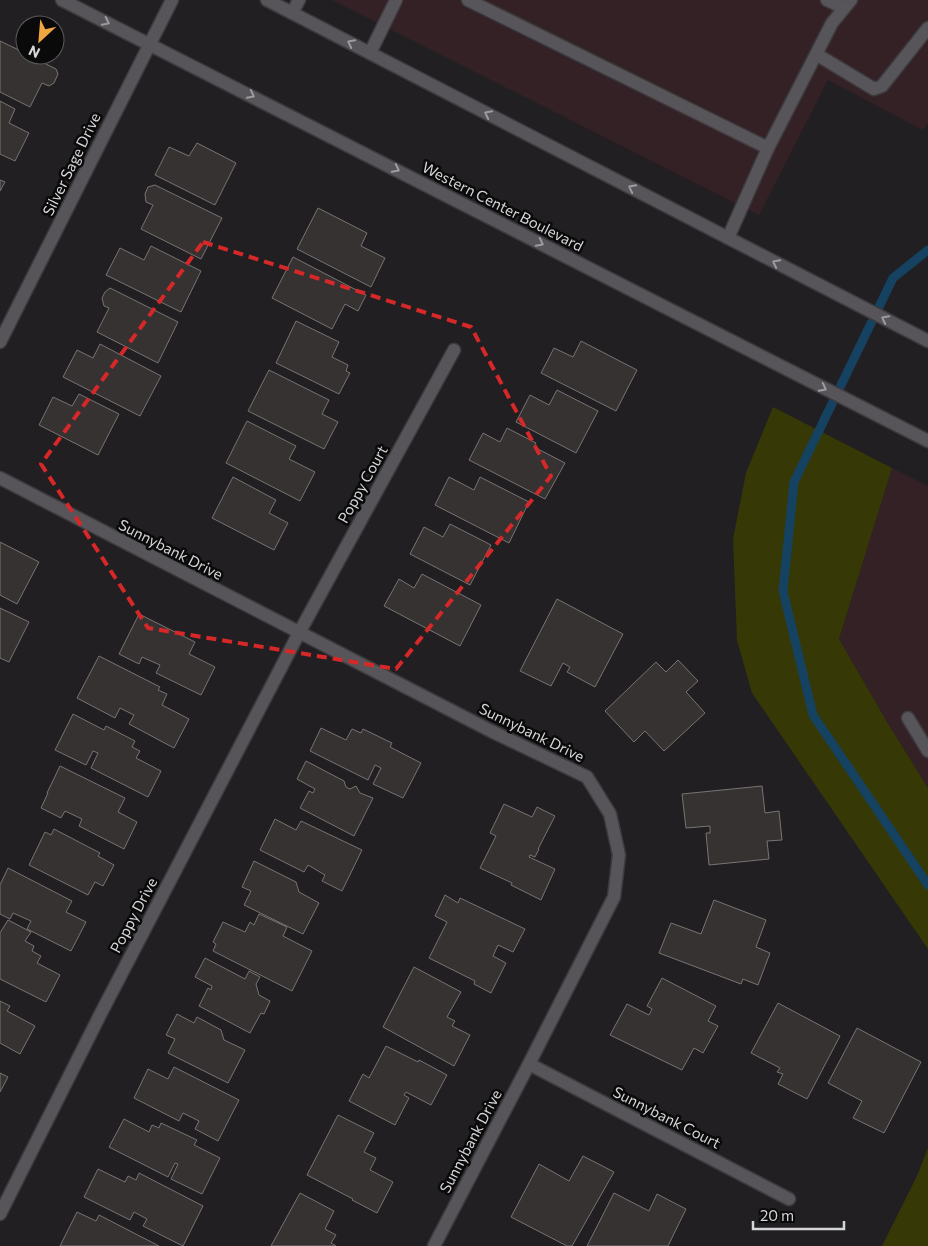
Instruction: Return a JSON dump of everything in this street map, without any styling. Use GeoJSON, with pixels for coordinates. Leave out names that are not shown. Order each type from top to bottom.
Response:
{"type":"FeatureCollection","features":[{"type":"Feature","properties":{"kind":"street","name":"Western Center Boulevard"},"geometry":{"type":"LineString","coordinates":[[62,0],[927,441]]}},
{"type":"Feature","properties":{"kind":"street","name":"Silver Sage Drive"},"geometry":{"type":"LineString","coordinates":[[0,342],[172,0]]}},
{"type":"Feature","properties":{"kind":"street"},"geometry":{"type":"LineString","coordinates":[[268,0],[928,341]]}},
{"type":"Feature","properties":{"kind":"street"},"geometry":{"type":"LineString","coordinates":[[292,13],[299,0]]}},
{"type":"Feature","properties":{"kind":"street"},"geometry":{"type":"LineString","coordinates":[[370,53],[396,0]]}},
{"type":"Feature","properties":{"kind":"street"},"geometry":{"type":"LineString","coordinates":[[468,0],[768,148]]}},
{"type":"Feature","properties":{"kind":"street"},"geometry":{"type":"LineString","coordinates":[[728,238],[768,148],[832,23],[847,4],[827,0]]}},
{"type":"Feature","properties":{"kind":"street"},"geometry":{"type":"LineString","coordinates":[[816,54],[874,89],[882,86],[928,28]]}},
{"type":"Feature","properties":{"kind":"street","name":"Poppy Court"},"geometry":{"type":"LineString","coordinates":[[299,633],[454,350]]}},
{"type":"Feature","properties":{"kind":"street","name":"Sunnybank Drive"},"geometry":{"type":"LineString","coordinates":[[0,478],[491,731],[587,777],[610,814],[619,855],[614,897],[434,1246]]}},
{"type":"Feature","properties":{"kind":"street","name":"Poppy Drive"},"geometry":{"type":"LineString","coordinates":[[0,1214],[101,1013],[299,633]]}},
{"type":"Feature","properties":{"kind":"street"},"geometry":{"type":"LineString","coordinates":[[908,718],[928,750]]}},
{"type":"Feature","properties":{"kind":"street","name":"Sunnybank Court"},"geometry":{"type":"LineString","coordinates":[[529,1064],[789,1199]]}},
{"type":"Feature","properties":{"kind":"highlighted area"},"geometry":{"type":"Polygon","coordinates":[[[203,242],[471,327],[551,476],[396,669],[148,628],[41,464],[203,242]]]}},
{"type":"Feature","properties":{"kind":"shaded area"},"geometry":{"type":"Polygon","coordinates":[[[332,0],[928,0],[928,123],[923,130],[828,80],[759,215],[332,0]]]}},
{"type":"Feature","properties":{"kind":"shaded area"},"geometry":{"type":"Polygon","coordinates":[[[773,407],[892,468],[839,639],[928,788],[928,949],[752,693],[737,640],[733,539],[746,473],[773,407]]]}},
{"type":"Feature","properties":{"kind":"shaded area"},"geometry":{"type":"Polygon","coordinates":[[[892,468],[928,486],[928,788],[839,639],[892,468]]]}},
{"type":"Feature","properties":{"kind":"shaded area"},"geometry":{"type":"Polygon","coordinates":[[[928,1148],[928,1246],[882,1246],[917,1176],[928,1148]]]}},
{"type":"Feature","properties":{"kind":"building"},"geometry":{"type":"Polygon","coordinates":[[[0,41],[15,48],[15,65],[48,65],[56,69],[58,74],[54,83],[49,86],[42,83],[30,107],[0,92],[0,41]]]}},
{"type":"Feature","properties":{"kind":"building"},"geometry":{"type":"Polygon","coordinates":[[[0,101],[15,109],[9,123],[29,133],[15,161],[0,154],[0,101]]]}},
{"type":"Feature","properties":{"kind":"building"},"geometry":{"type":"Polygon","coordinates":[[[197,143],[236,163],[215,205],[155,175],[169,147],[189,156],[197,143]]]}},
{"type":"Feature","properties":{"kind":"building"},"geometry":{"type":"Polygon","coordinates":[[[0,180],[5,182],[0,191],[0,180]]]}},
{"type":"Feature","properties":{"kind":"building"},"geometry":{"type":"Polygon","coordinates":[[[155,185],[222,218],[201,259],[141,229],[153,205],[146,202],[145,194],[148,187],[155,185]]]}},
{"type":"Feature","properties":{"kind":"building"},"geometry":{"type":"Polygon","coordinates":[[[318,208],[367,233],[361,246],[385,258],[371,287],[297,249],[318,208]]]}},
{"type":"Feature","properties":{"kind":"building"},"geometry":{"type":"Polygon","coordinates":[[[151,246],[201,271],[181,312],[106,275],[120,248],[144,260],[151,246]]]}},
{"type":"Feature","properties":{"kind":"building"},"geometry":{"type":"Polygon","coordinates":[[[293,257],[366,295],[358,311],[345,304],[332,329],[272,298],[293,257]]]}},
{"type":"Feature","properties":{"kind":"building"},"geometry":{"type":"Polygon","coordinates":[[[110,288],[178,322],[158,363],[97,332],[109,308],[104,306],[102,298],[110,288]]]}},
{"type":"Feature","properties":{"kind":"building"},"geometry":{"type":"Polygon","coordinates":[[[296,321],[339,342],[332,357],[348,365],[346,371],[350,373],[339,394],[276,363],[296,321]]]}},
{"type":"Feature","properties":{"kind":"building"},"geometry":{"type":"Polygon","coordinates":[[[581,341],[637,370],[616,411],[541,373],[554,348],[573,357],[581,341]]]}},
{"type":"Feature","properties":{"kind":"building"},"geometry":{"type":"Polygon","coordinates":[[[100,344],[161,376],[140,416],[63,377],[77,350],[93,358],[100,344]]]}},
{"type":"Feature","properties":{"kind":"building"},"geometry":{"type":"Polygon","coordinates":[[[269,370],[329,400],[322,414],[338,422],[324,449],[248,411],[269,370]]]}},
{"type":"Feature","properties":{"kind":"building"},"geometry":{"type":"Polygon","coordinates":[[[557,390],[598,411],[576,453],[516,422],[530,395],[549,405],[557,390]]]}},
{"type":"Feature","properties":{"kind":"building"},"geometry":{"type":"Polygon","coordinates":[[[79,394],[119,414],[98,455],[39,425],[53,397],[72,406],[79,394]]]}},
{"type":"Feature","properties":{"kind":"building"},"geometry":{"type":"Polygon","coordinates":[[[247,421],[296,446],[289,459],[315,472],[300,501],[226,463],[247,421]]]}},
{"type":"Feature","properties":{"kind":"building"},"geometry":{"type":"Polygon","coordinates":[[[507,428],[536,443],[534,447],[565,463],[545,499],[469,460],[483,433],[500,442],[507,428]]]}},
{"type":"Feature","properties":{"kind":"building"},"geometry":{"type":"Polygon","coordinates":[[[233,477],[276,500],[269,513],[288,523],[274,550],[212,518],[233,477]]]}},
{"type":"Feature","properties":{"kind":"building"},"geometry":{"type":"Polygon","coordinates":[[[449,477],[474,490],[480,477],[529,502],[509,543],[435,505],[449,477]]]}},
{"type":"Feature","properties":{"kind":"building"},"geometry":{"type":"Polygon","coordinates":[[[450,524],[491,545],[470,585],[410,554],[424,527],[443,537],[450,524]]]}},
{"type":"Feature","properties":{"kind":"building"},"geometry":{"type":"Polygon","coordinates":[[[0,542],[39,562],[17,604],[0,595],[0,542]]]}},
{"type":"Feature","properties":{"kind":"building"},"geometry":{"type":"Polygon","coordinates":[[[422,574],[481,605],[460,646],[384,606],[399,579],[414,588],[422,574]]]}},
{"type":"Feature","properties":{"kind":"building"},"geometry":{"type":"Polygon","coordinates":[[[557,599],[623,634],[595,687],[567,672],[570,667],[563,663],[551,686],[520,671],[557,599]]]}},
{"type":"Feature","properties":{"kind":"building"},"geometry":{"type":"Polygon","coordinates":[[[0,608],[29,622],[9,662],[0,658],[0,608]]]}},
{"type":"Feature","properties":{"kind":"building"},"geometry":{"type":"Polygon","coordinates":[[[139,614],[195,642],[189,654],[215,667],[201,695],[156,673],[160,665],[142,657],[139,664],[119,654],[139,614]]]}},
{"type":"Feature","properties":{"kind":"building"},"geometry":{"type":"Polygon","coordinates":[[[99,656],[160,687],[158,690],[167,694],[162,705],[189,719],[174,748],[129,724],[134,715],[120,708],[115,718],[77,698],[99,656]]]}},
{"type":"Feature","properties":{"kind":"building"},"geometry":{"type":"Polygon","coordinates":[[[678,660],[698,681],[686,692],[705,713],[664,751],[645,731],[634,742],[605,711],[656,662],[666,672],[678,660]]]}},
{"type":"Feature","properties":{"kind":"building"},"geometry":{"type":"Polygon","coordinates":[[[73,714],[104,730],[106,726],[135,741],[132,747],[140,751],[136,758],[161,771],[148,797],[91,768],[98,753],[93,751],[86,765],[55,750],[73,714]]]}},
{"type":"Feature","properties":{"kind":"building"},"geometry":{"type":"Polygon","coordinates":[[[321,728],[346,740],[352,729],[361,733],[363,729],[392,743],[390,747],[421,763],[403,798],[373,784],[381,768],[375,765],[368,780],[310,751],[321,728]]]}},
{"type":"Feature","properties":{"kind":"building"},"geometry":{"type":"Polygon","coordinates":[[[306,761],[344,781],[346,787],[350,789],[356,786],[360,793],[373,798],[354,836],[300,808],[309,791],[313,793],[315,789],[297,779],[306,761]]]}},
{"type":"Feature","properties":{"kind":"building"},"geometry":{"type":"Polygon","coordinates":[[[60,766],[125,798],[118,812],[137,822],[124,849],[79,826],[82,819],[65,811],[61,818],[41,808],[60,766]]]}},
{"type":"Feature","properties":{"kind":"building"},"geometry":{"type":"Polygon","coordinates":[[[762,786],[765,813],[779,811],[782,840],[767,841],[769,859],[709,865],[706,833],[710,833],[710,826],[686,828],[682,794],[762,786]]]}},
{"type":"Feature","properties":{"kind":"building"},"geometry":{"type":"Polygon","coordinates":[[[504,804],[532,817],[537,807],[555,816],[535,857],[530,855],[529,857],[555,869],[541,900],[511,885],[512,883],[480,868],[496,836],[490,833],[504,804]]]}},
{"type":"Feature","properties":{"kind":"building"},"geometry":{"type":"Polygon","coordinates":[[[275,819],[296,830],[301,821],[362,850],[342,891],[322,881],[325,875],[308,865],[304,872],[260,850],[275,819]]]}},
{"type":"Feature","properties":{"kind":"building"},"geometry":{"type":"Polygon","coordinates":[[[54,829],[100,853],[98,856],[114,865],[103,886],[95,882],[88,895],[29,865],[45,832],[51,835],[54,829]]]}},
{"type":"Feature","properties":{"kind":"building"},"geometry":{"type":"Polygon","coordinates":[[[254,861],[296,882],[299,892],[319,903],[303,934],[244,905],[251,891],[242,887],[254,861]]]}},
{"type":"Feature","properties":{"kind":"building"},"geometry":{"type":"Polygon","coordinates":[[[8,868],[72,901],[66,912],[86,922],[71,951],[27,929],[31,921],[13,913],[10,919],[0,914],[0,885],[8,868]]]}},
{"type":"Feature","properties":{"kind":"building"},"geometry":{"type":"Polygon","coordinates":[[[445,895],[458,903],[460,898],[525,929],[513,952],[498,945],[493,956],[506,963],[491,993],[474,984],[475,981],[429,958],[447,922],[435,916],[445,895]]]}},
{"type":"Feature","properties":{"kind":"building"},"geometry":{"type":"Polygon","coordinates":[[[714,900],[766,920],[756,947],[770,953],[758,985],[743,979],[741,984],[659,953],[671,923],[701,934],[714,900]]]}},
{"type":"Feature","properties":{"kind":"building"},"geometry":{"type":"Polygon","coordinates":[[[259,914],[287,927],[283,936],[312,951],[292,991],[213,951],[216,944],[213,942],[223,922],[245,932],[250,922],[254,925],[259,914]]]}},
{"type":"Feature","properties":{"kind":"building"},"geometry":{"type":"Polygon","coordinates":[[[8,920],[31,932],[25,941],[34,946],[32,951],[41,956],[37,963],[60,975],[46,1002],[0,979],[0,933],[8,920]]]}},
{"type":"Feature","properties":{"kind":"building"},"geometry":{"type":"Polygon","coordinates":[[[205,958],[245,979],[249,971],[260,977],[256,984],[259,995],[270,1001],[264,1014],[261,1013],[250,1033],[199,1006],[208,988],[211,990],[212,986],[195,977],[205,958]]]}},
{"type":"Feature","properties":{"kind":"building"},"geometry":{"type":"Polygon","coordinates":[[[414,967],[461,992],[447,1017],[455,1021],[452,1026],[470,1035],[454,1066],[383,1027],[414,967]]]}},
{"type":"Feature","properties":{"kind":"building"},"geometry":{"type":"Polygon","coordinates":[[[662,978],[716,1006],[708,1021],[718,1026],[703,1053],[694,1048],[682,1070],[610,1035],[627,1004],[649,1015],[652,1009],[647,1006],[662,978]]]}},
{"type":"Feature","properties":{"kind":"building"},"geometry":{"type":"Polygon","coordinates":[[[0,1001],[10,1006],[7,1011],[35,1026],[20,1054],[0,1043],[0,1001]]]}},
{"type":"Feature","properties":{"kind":"building"},"geometry":{"type":"Polygon","coordinates":[[[778,1003],[840,1036],[807,1099],[778,1084],[783,1074],[777,1072],[780,1068],[751,1053],[778,1003]]]}},
{"type":"Feature","properties":{"kind":"building"},"geometry":{"type":"Polygon","coordinates":[[[177,1014],[194,1023],[197,1017],[221,1030],[224,1040],[245,1050],[228,1083],[168,1053],[175,1039],[166,1035],[177,1014]]]}},
{"type":"Feature","properties":{"kind":"building"},"geometry":{"type":"Polygon","coordinates":[[[857,1028],[921,1062],[884,1133],[853,1118],[862,1101],[828,1083],[857,1028]]]}},
{"type":"Feature","properties":{"kind":"building"},"geometry":{"type":"Polygon","coordinates":[[[386,1046],[418,1062],[419,1060],[447,1075],[431,1105],[406,1092],[404,1095],[409,1098],[395,1125],[349,1101],[363,1074],[369,1078],[386,1046]]]}},
{"type":"Feature","properties":{"kind":"building"},"geometry":{"type":"Polygon","coordinates":[[[174,1067],[239,1100],[218,1141],[195,1129],[199,1121],[183,1113],[179,1121],[134,1098],[148,1069],[168,1079],[174,1067]]]}},
{"type":"Feature","properties":{"kind":"building"},"geometry":{"type":"Polygon","coordinates":[[[0,1073],[8,1077],[0,1092],[0,1073]]]}},
{"type":"Feature","properties":{"kind":"building"},"geometry":{"type":"Polygon","coordinates":[[[338,1115],[374,1133],[364,1152],[376,1158],[370,1170],[393,1182],[377,1213],[307,1175],[338,1115]]]}},
{"type":"Feature","properties":{"kind":"building"},"geometry":{"type":"Polygon","coordinates":[[[124,1119],[149,1132],[152,1125],[159,1128],[161,1123],[197,1140],[194,1145],[220,1158],[202,1194],[171,1179],[178,1164],[175,1163],[168,1177],[109,1147],[124,1119]]]}},
{"type":"Feature","properties":{"kind":"building"},"geometry":{"type":"Polygon","coordinates":[[[583,1156],[614,1172],[572,1246],[567,1246],[511,1217],[539,1164],[569,1181],[583,1156]]]}},
{"type":"Feature","properties":{"kind":"building"},"geometry":{"type":"Polygon","coordinates":[[[98,1169],[125,1182],[128,1176],[136,1180],[139,1173],[203,1206],[183,1246],[143,1226],[147,1219],[134,1212],[130,1220],[84,1197],[98,1169]]]}},
{"type":"Feature","properties":{"kind":"building"},"geometry":{"type":"Polygon","coordinates":[[[300,1193],[334,1211],[325,1229],[336,1235],[331,1243],[336,1246],[271,1246],[300,1193]]]}},
{"type":"Feature","properties":{"kind":"building"},"geometry":{"type":"Polygon","coordinates":[[[614,1193],[649,1211],[657,1194],[686,1209],[668,1246],[587,1246],[614,1193]]]}},
{"type":"Feature","properties":{"kind":"building"},"geometry":{"type":"Polygon","coordinates":[[[77,1212],[96,1221],[99,1215],[159,1246],[60,1246],[77,1212]]]}},
{"type":"Feature","properties":{"kind":"waterway"},"geometry":{"type":"LineString","coordinates":[[928,250],[893,278],[794,482],[783,591],[813,715],[928,885]]}}]}
